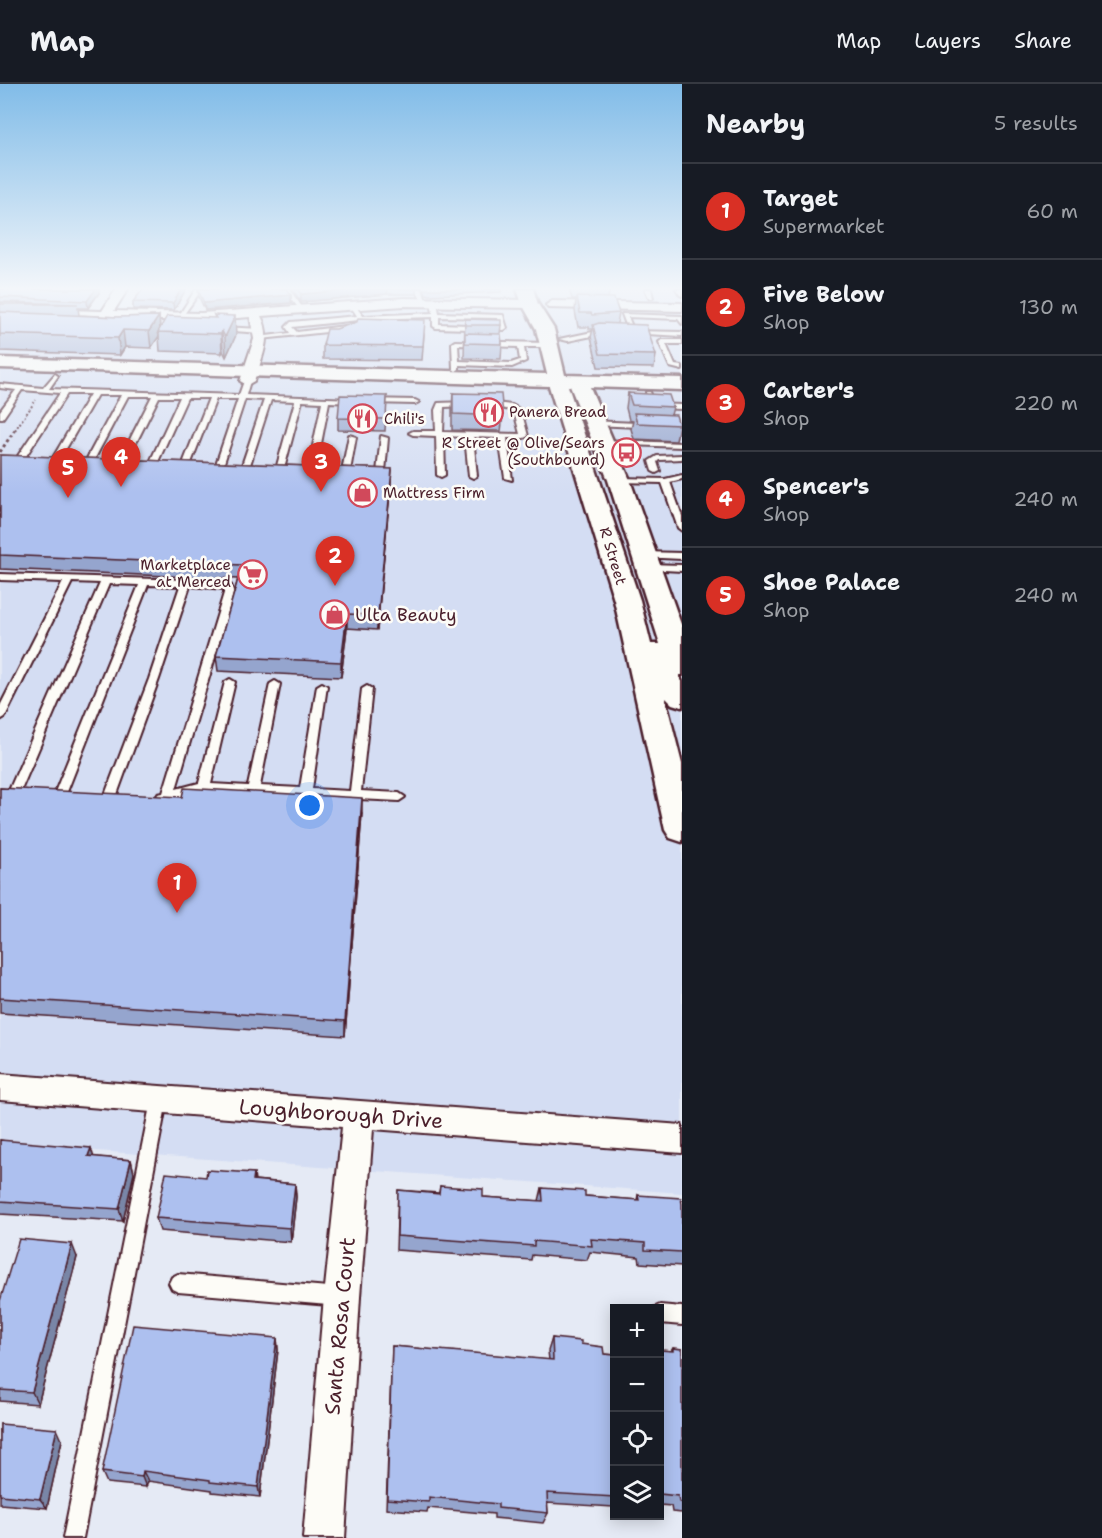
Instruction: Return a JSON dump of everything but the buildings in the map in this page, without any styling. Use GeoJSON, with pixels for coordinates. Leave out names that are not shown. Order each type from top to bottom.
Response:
{"type":"FeatureCollection","features":[{"type":"Feature","properties":{"kind":"street"},"geometry":{"type":"LineString","coordinates":[[246,383],[254,357]]}},
{"type":"Feature","properties":{"kind":"street","name":"R Street"},"geometry":{"type":"LineString","coordinates":[[562,357],[569,386],[592,437],[619,480],[682,667]]}},
{"type":"Feature","properties":{"kind":"street"},"geometry":{"type":"LineString","coordinates":[[0,363],[246,383],[456,370],[513,372],[569,386],[682,394]]}},
{"type":"Feature","properties":{"kind":"street"},"geometry":{"type":"LineString","coordinates":[[0,374],[51,388],[246,383],[569,386],[682,384]]}},
{"type":"Feature","properties":{"kind":"street","name":"R Street"},"geometry":{"type":"LineString","coordinates":[[592,437],[588,481],[627,600],[641,610],[654,639],[667,682],[668,702]]}},
{"type":"Feature","properties":{"kind":"street"},"geometry":{"type":"LineString","coordinates":[[588,481],[604,483],[610,488],[627,535],[644,556]]}},
{"type":"Feature","properties":{"kind":"street"},"geometry":{"type":"LineString","coordinates":[[668,702],[666,709],[676,720],[682,733]]}},
{"type":"Feature","properties":{"kind":"street"},"geometry":{"type":"LineString","coordinates":[[668,702],[682,830]]}},
{"type":"Feature","properties":{"kind":"street","name":"Loughborough Drive"},"geometry":{"type":"LineString","coordinates":[[0,1087],[159,1101],[682,1139]]}},
{"type":"Feature","properties":{"kind":"street","name":"Santa Rosa Court"},"geometry":{"type":"LineString","coordinates":[[324,1538],[342,1297],[359,1114]]}},
{"type":"Feature","properties":{"kind":"lane"},"geometry":{"type":"LineString","coordinates":[[456,357],[456,370]]}},
{"type":"Feature","properties":{"kind":"lane"},"geometry":{"type":"LineString","coordinates":[[513,372],[524,361],[523,357]]}},
{"type":"Feature","properties":{"kind":"lane"},"geometry":{"type":"LineString","coordinates":[[668,357],[672,366],[682,368]]}},
{"type":"Feature","properties":{"kind":"lane"},"geometry":{"type":"LineString","coordinates":[[0,386],[213,397],[246,383]]}},
{"type":"Feature","properties":{"kind":"lane"},"geometry":{"type":"LineString","coordinates":[[246,383],[267,398],[415,402]]}},
{"type":"Feature","properties":{"kind":"lane"},"geometry":{"type":"LineString","coordinates":[[219,467],[246,383]]}},
{"type":"Feature","properties":{"kind":"lane"},"geometry":{"type":"LineString","coordinates":[[0,416],[21,387]]}},
{"type":"Feature","properties":{"kind":"lane"},"geometry":{"type":"LineString","coordinates":[[20,460],[51,388]]}},
{"type":"Feature","properties":{"kind":"lane"},"geometry":{"type":"LineString","coordinates":[[55,461],[95,392]]}},
{"type":"Feature","properties":{"kind":"lane"},"geometry":{"type":"LineString","coordinates":[[89,462],[125,393]]}},
{"type":"Feature","properties":{"kind":"lane"},"geometry":{"type":"LineString","coordinates":[[648,393],[653,406],[682,407]]}},
{"type":"Feature","properties":{"kind":"lane"},"geometry":{"type":"LineString","coordinates":[[122,463],[156,395]]}},
{"type":"Feature","properties":{"kind":"lane"},"geometry":{"type":"LineString","coordinates":[[153,464],[184,396]]}},
{"type":"Feature","properties":{"kind":"lane"},"geometry":{"type":"LineString","coordinates":[[186,466],[213,397]]}},
{"type":"Feature","properties":{"kind":"lane"},"geometry":{"type":"LineString","coordinates":[[245,468],[267,398]]}},
{"type":"Feature","properties":{"kind":"lane"},"geometry":{"type":"LineString","coordinates":[[280,469],[299,399]]}},
{"type":"Feature","properties":{"kind":"lane"},"geometry":{"type":"LineString","coordinates":[[312,470],[326,400]]}},
{"type":"Feature","properties":{"kind":"lane"},"geometry":{"type":"LineString","coordinates":[[441,475],[439,410],[441,405],[470,404]]}},
{"type":"Feature","properties":{"kind":"lane"},"geometry":{"type":"LineString","coordinates":[[413,433],[524,436],[518,410],[512,406],[482,404]]}},
{"type":"Feature","properties":{"kind":"lane"},"geometry":{"type":"LineString","coordinates":[[592,437],[682,427]]}},
{"type":"Feature","properties":{"kind":"lane"},"geometry":{"type":"LineString","coordinates":[[469,435],[473,476]]}},
{"type":"Feature","properties":{"kind":"lane"},"geometry":{"type":"LineString","coordinates":[[503,436],[509,478]]}},
{"type":"Feature","properties":{"kind":"lane"},"geometry":{"type":"LineString","coordinates":[[346,471],[352,437]]}},
{"type":"Feature","properties":{"kind":"lane"},"geometry":{"type":"LineString","coordinates":[[592,437],[682,444]]}},
{"type":"Feature","properties":{"kind":"lane"},"geometry":{"type":"LineString","coordinates":[[381,472],[384,438]]}},
{"type":"Feature","properties":{"kind":"lane"},"geometry":{"type":"LineString","coordinates":[[656,471],[652,461],[657,458],[682,458]]}},
{"type":"Feature","properties":{"kind":"lane"},"geometry":{"type":"LineString","coordinates":[[619,480],[665,481],[682,477]]}},
{"type":"Feature","properties":{"kind":"lane"},"geometry":{"type":"LineString","coordinates":[[665,481],[682,528]]}},
{"type":"Feature","properties":{"kind":"lane"},"geometry":{"type":"LineString","coordinates":[[644,556],[682,556]]}},
{"type":"Feature","properties":{"kind":"lane"},"geometry":{"type":"LineString","coordinates":[[644,556],[682,568]]}},
{"type":"Feature","properties":{"kind":"lane"},"geometry":{"type":"LineString","coordinates":[[0,577],[225,585],[229,589],[168,796]]}},
{"type":"Feature","properties":{"kind":"lane"},"geometry":{"type":"LineString","coordinates":[[0,717],[69,579]]}},
{"type":"Feature","properties":{"kind":"lane"},"geometry":{"type":"LineString","coordinates":[[0,794],[19,795],[106,580]]}},
{"type":"Feature","properties":{"kind":"lane"},"geometry":{"type":"LineString","coordinates":[[58,797],[145,582]]}},
{"type":"Feature","properties":{"kind":"lane"},"geometry":{"type":"LineString","coordinates":[[127,801],[104,800],[154,679],[186,583]]}},
{"type":"Feature","properties":{"kind":"lane"},"geometry":{"type":"LineString","coordinates":[[204,788],[230,682]]}},
{"type":"Feature","properties":{"kind":"lane"},"geometry":{"type":"LineString","coordinates":[[253,790],[275,684]]}},
{"type":"Feature","properties":{"kind":"lane"},"geometry":{"type":"LineString","coordinates":[[305,793],[322,687]]}},
{"type":"Feature","properties":{"kind":"lane"},"geometry":{"type":"LineString","coordinates":[[355,795],[367,689]]}},
{"type":"Feature","properties":{"kind":"lane"},"geometry":{"type":"LineString","coordinates":[[145,802],[204,788],[399,797]]}},
{"type":"Feature","properties":{"kind":"lane"},"geometry":{"type":"LineString","coordinates":[[73,1538],[159,1101]]}},
{"type":"Feature","properties":{"kind":"lane"},"geometry":{"type":"LineString","coordinates":[[178,1283],[342,1297]]}},
{"type":"Feature","properties":{"kind":"lane"},"geometry":{"type":"LineString","coordinates":[[664,1314],[682,1316]]}},
{"type":"Feature","properties":{"kind":"path"},"geometry":{"type":"LineString","coordinates":[[0,452],[51,388]]}},
{"type":"Feature","properties":{"kind":"shaded area"},"geometry":{"type":"Polygon","coordinates":[[[0,357],[682,357],[682,1193],[0,1144],[0,357]]]}},
{"type":"Feature","properties":{"kind":"place","name":"Panera Bread"},"geometry":{"type":"Point","coordinates":[488,412]}},
{"type":"Feature","properties":{"kind":"place","name":"Chili's"},"geometry":{"type":"Point","coordinates":[363,419]}},
{"type":"Feature","properties":{"kind":"place","name":"R Street @ Olive/Sears (Southbound)"},"geometry":{"type":"Point","coordinates":[626,452]}},
{"type":"Feature","properties":{"kind":"place","name":"Spencer's"},"geometry":{"type":"Point","coordinates":[121,487]}},
{"type":"Feature","properties":{"kind":"place","name":"Carter's"},"geometry":{"type":"Point","coordinates":[321,492]}},
{"type":"Feature","properties":{"kind":"place","name":"Mattress Firm"},"geometry":{"type":"Point","coordinates":[362,493]}},
{"type":"Feature","properties":{"kind":"place","name":"Shoe Palace"},"geometry":{"type":"Point","coordinates":[68,498]}},
{"type":"Feature","properties":{"kind":"place","name":"Marketplace at Merced"},"geometry":{"type":"Point","coordinates":[252,574]}},
{"type":"Feature","properties":{"kind":"place","name":"Five Below"},"geometry":{"type":"Point","coordinates":[335,586]}},
{"type":"Feature","properties":{"kind":"place","name":"Ulta Beauty"},"geometry":{"type":"Point","coordinates":[334,615]}},
{"type":"Feature","properties":{"kind":"place","name":"Target"},"geometry":{"type":"Point","coordinates":[177,913]}}]}
